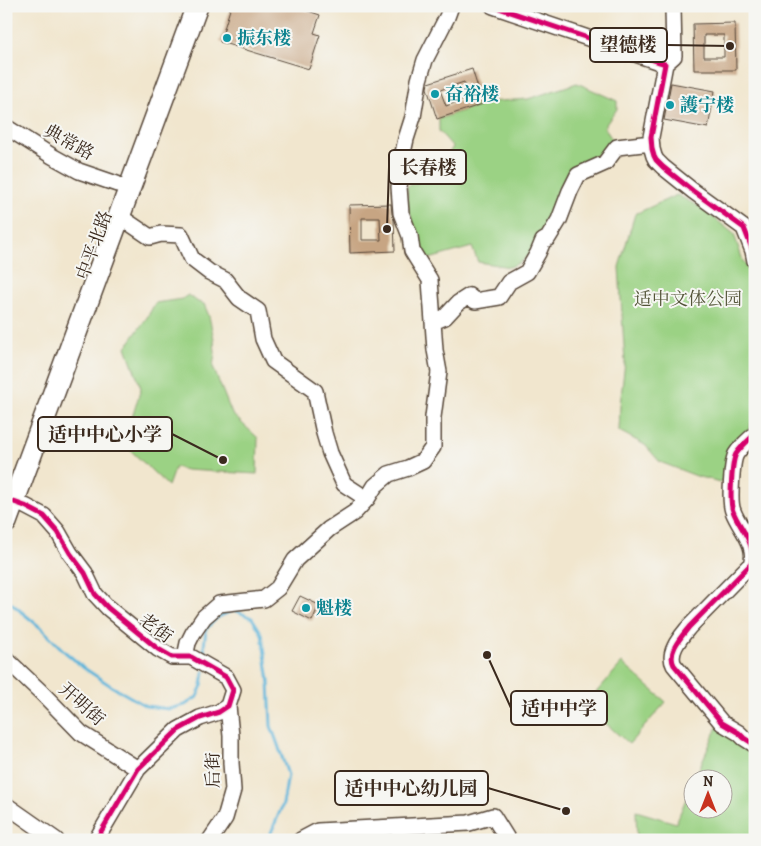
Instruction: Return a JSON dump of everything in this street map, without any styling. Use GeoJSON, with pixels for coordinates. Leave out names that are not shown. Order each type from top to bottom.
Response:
{"type":"FeatureCollection","features":[{"type":"Feature","properties":{"kind":"highway","name":"中平北路"},"geometry":{"type":"LineString","coordinates":[[10,493],[117,184],[183,6]]}},
{"type":"Feature","properties":{"kind":"highway"},"geometry":{"type":"LineString","coordinates":[[6,522],[10,493],[119,216],[197,6]]}},
{"type":"Feature","properties":{"kind":"street"},"geometry":{"type":"LineString","coordinates":[[185,657],[193,633],[204,617],[219,604],[264,599],[278,588],[295,560],[330,529],[355,512],[375,486],[389,474],[423,461],[432,447],[432,417],[439,372],[435,350],[430,280],[412,251],[410,236],[401,213],[399,187],[401,162],[414,117],[418,80],[425,60],[451,6]]}},
{"type":"Feature","properties":{"kind":"street"},"geometry":{"type":"LineString","coordinates":[[493,6],[665,64]]}},
{"type":"Feature","properties":{"kind":"street"},"geometry":{"type":"LineString","coordinates":[[673,7],[674,56],[665,64],[652,131],[651,143],[654,156],[660,164],[744,228],[755,261]]}},
{"type":"Feature","properties":{"kind":"street","name":"典常路"},"geometry":{"type":"LineString","coordinates":[[6,127],[79,171],[117,184]]}},
{"type":"Feature","properties":{"kind":"street"},"geometry":{"type":"LineString","coordinates":[[433,322],[445,317],[458,303],[469,296],[475,301],[499,297],[510,282],[527,272],[543,241],[548,238],[559,220],[578,175],[605,163],[617,147],[651,143]]}},
{"type":"Feature","properties":{"kind":"street"},"geometry":{"type":"LineString","coordinates":[[119,216],[150,238],[161,234],[181,235],[192,259],[209,272],[225,280],[239,298],[258,311],[263,339],[273,361],[315,391],[328,446],[344,484],[367,498]]}},
{"type":"Feature","properties":{"kind":"street"},"geometry":{"type":"LineString","coordinates":[[755,434],[735,455],[730,494],[733,512],[751,546],[753,555],[751,564],[689,627],[672,652],[674,665],[722,723],[755,745]]}},
{"type":"Feature","properties":{"kind":"street","name":"老街"},"geometry":{"type":"LineString","coordinates":[[10,493],[25,506],[44,516],[58,532],[70,553],[85,573],[95,594],[108,608],[158,649],[172,657],[191,657],[226,677],[234,690],[228,706]]}},
{"type":"Feature","properties":{"kind":"street","name":"开明街"},"geometry":{"type":"LineString","coordinates":[[6,659],[81,733],[138,769]]}},
{"type":"Feature","properties":{"kind":"street"},"geometry":{"type":"LineString","coordinates":[[96,840],[138,769],[178,730],[200,718],[219,712],[228,706]]}},
{"type":"Feature","properties":{"kind":"street","name":"后街"},"geometry":{"type":"LineString","coordinates":[[218,837],[234,790],[228,706]]}},
{"type":"Feature","properties":{"kind":"street"},"geometry":{"type":"LineString","coordinates":[[6,805],[56,840]]}},
{"type":"Feature","properties":{"kind":"street"},"geometry":{"type":"LineString","coordinates":[[301,840],[318,831],[469,823],[493,816],[508,840]]}},
{"type":"Feature","properties":{"kind":"green space"},"geometry":{"type":"Polygon","coordinates":[[[577,83],[617,101],[617,109],[604,127],[617,147],[603,151],[570,170],[551,212],[543,241],[521,262],[510,267],[478,262],[472,247],[429,259],[417,238],[408,206],[407,186],[432,178],[453,147],[439,131],[439,119],[487,102],[528,99],[577,83]]]}},
{"type":"Feature","properties":{"kind":"green space","name":"适中文体公园"},"geometry":{"type":"Polygon","coordinates":[[[677,195],[702,208],[734,234],[743,261],[755,280],[755,409],[750,427],[721,482],[699,477],[660,462],[645,445],[619,431],[625,362],[619,267],[635,214],[677,195]]]}},
{"type":"Feature","properties":{"kind":"green space"},"geometry":{"type":"Polygon","coordinates":[[[188,295],[204,304],[209,316],[214,339],[213,367],[232,414],[258,438],[257,474],[186,470],[175,467],[168,486],[126,446],[129,428],[141,388],[126,347],[155,303],[182,299],[188,295]]]}},
{"type":"Feature","properties":{"kind":"green space"},"geometry":{"type":"Polygon","coordinates":[[[622,663],[666,702],[629,744],[585,705],[622,663]]]}},
{"type":"Feature","properties":{"kind":"green space"},"geometry":{"type":"Polygon","coordinates":[[[718,725],[755,748],[755,840],[637,840],[636,811],[676,823],[684,804],[684,818],[734,818],[734,768],[699,768],[718,725]]]}},
{"type":"Feature","properties":{"kind":"building","name":"振东楼"},"geometry":{"type":"Polygon","coordinates":[[[231,6],[302,6],[302,9],[320,15],[314,33],[320,35],[309,69],[220,42],[231,6]]]}},
{"type":"Feature","properties":{"kind":"building"},"geometry":{"type":"Polygon","coordinates":[[[735,23],[736,70],[694,70],[693,24],[735,23]],[[704,35],[704,57],[724,57],[724,35],[704,35]]]}},
{"type":"Feature","properties":{"kind":"building","name":"奋裕楼"},"geometry":{"type":"Polygon","coordinates":[[[472,69],[483,104],[437,119],[427,88],[428,83],[472,69]],[[464,82],[440,90],[446,106],[469,98],[464,82]]]}},
{"type":"Feature","properties":{"kind":"building","name":"護宁楼"},"geometry":{"type":"Polygon","coordinates":[[[671,83],[715,91],[708,128],[664,120],[671,83]]]}},
{"type":"Feature","properties":{"kind":"building"},"geometry":{"type":"Polygon","coordinates":[[[391,204],[394,220],[395,251],[350,253],[349,205],[391,204]],[[362,218],[362,240],[381,240],[380,218],[362,218]]]}},
{"type":"Feature","properties":{"kind":"building","name":"魁楼"},"geometry":{"type":"Polygon","coordinates":[[[300,596],[319,605],[312,621],[292,611],[300,596]]]}},
{"type":"Feature","properties":{"kind":"waterway"},"geometry":{"type":"LineString","coordinates":[[6,599],[84,668],[146,706],[169,709],[185,705],[197,697],[202,685],[204,671]]}},
{"type":"Feature","properties":{"kind":"waterway"},"geometry":{"type":"LineString","coordinates":[[206,660],[204,647],[206,629],[217,618],[234,610],[252,618],[262,634],[269,681],[271,726],[288,775],[283,804],[268,840]]}},
{"type":"Feature","properties":{"kind":"cycle path"},"geometry":{"type":"LineString","coordinates":[[493,6],[665,64],[651,137],[654,156],[663,167],[744,228],[755,261]]}},
{"type":"Feature","properties":{"kind":"cycle path"},"geometry":{"type":"LineString","coordinates":[[755,434],[736,454],[731,491],[733,511],[752,550],[751,564],[682,635],[672,655],[674,665],[722,723],[755,745]]}},
{"type":"Feature","properties":{"kind":"cycle path"},"geometry":{"type":"LineString","coordinates":[[14,502],[44,516],[58,532],[70,553],[85,573],[95,594],[108,608],[158,649],[172,657],[191,657],[226,677],[233,690],[228,706],[219,712],[200,718],[178,730],[138,769],[96,840]]}},
{"type":"Feature","properties":{"kind":"place","name":"振东楼"},"geometry":{"type":"Point","coordinates":[227,38]}},
{"type":"Feature","properties":{"kind":"place","name":"望德楼"},"geometry":{"type":"Point","coordinates":[730,46]}},
{"type":"Feature","properties":{"kind":"place","name":"奋裕楼"},"geometry":{"type":"Point","coordinates":[435,94]}},
{"type":"Feature","properties":{"kind":"place","name":"護宁楼"},"geometry":{"type":"Point","coordinates":[670,105]}},
{"type":"Feature","properties":{"kind":"place","name":"长春楼"},"geometry":{"type":"Point","coordinates":[387,229]}},
{"type":"Feature","properties":{"kind":"place","name":"适中中心小学"},"geometry":{"type":"Point","coordinates":[223,460]}},
{"type":"Feature","properties":{"kind":"place","name":"魁楼"},"geometry":{"type":"Point","coordinates":[306,608]}},
{"type":"Feature","properties":{"kind":"place","name":"适中中学"},"geometry":{"type":"Point","coordinates":[487,655]}},
{"type":"Feature","properties":{"kind":"place","name":"适中中心幼儿园"},"geometry":{"type":"Point","coordinates":[566,811]}}]}
